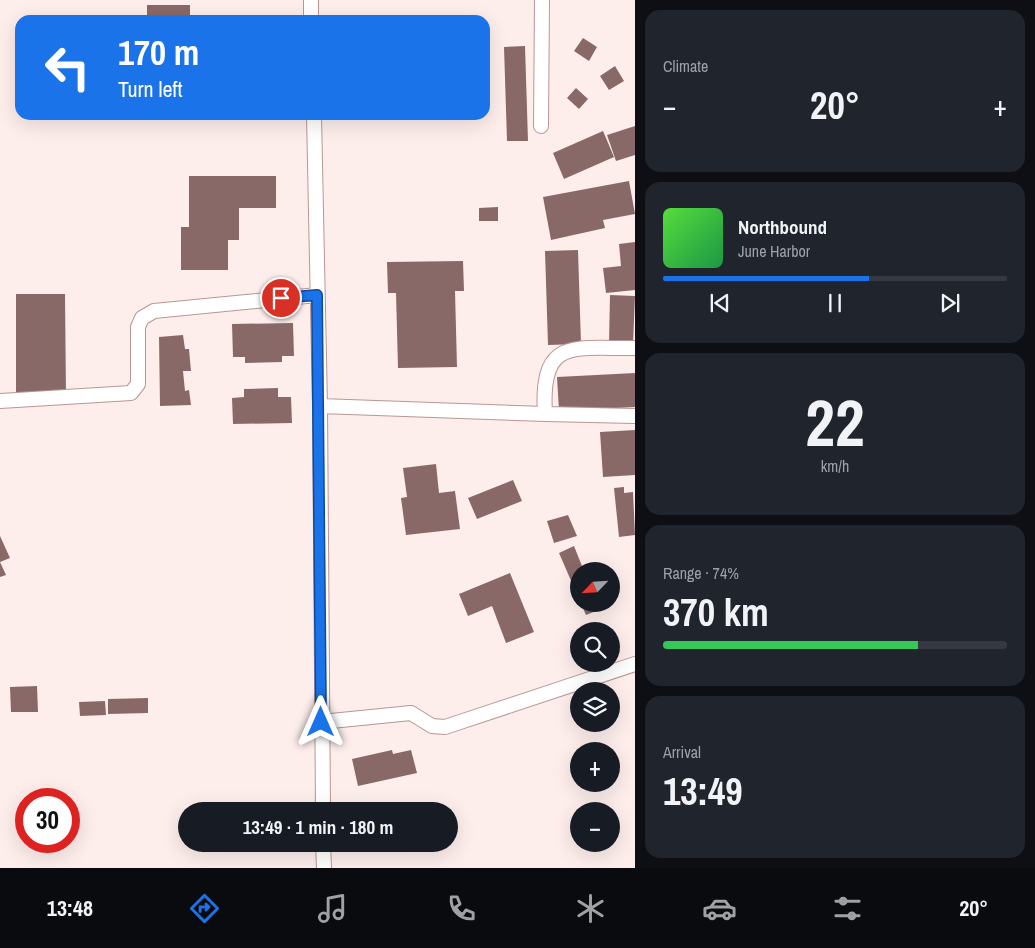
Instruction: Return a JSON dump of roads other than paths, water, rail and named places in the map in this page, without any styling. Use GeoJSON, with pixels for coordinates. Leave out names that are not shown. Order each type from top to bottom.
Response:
{"type":"FeatureCollection","features":[{"type":"Feature","properties":{"kind":"street"},"geometry":{"type":"LineString","coordinates":[[311,0],[312,15]]}},
{"type":"Feature","properties":{"kind":"street"},"geometry":{"type":"LineString","coordinates":[[541,126],[542,0]]}},
{"type":"Feature","properties":{"kind":"street"},"geometry":{"type":"LineString","coordinates":[[314,120],[320,406],[323,802]]}},
{"type":"Feature","properties":{"kind":"street"},"geometry":{"type":"LineString","coordinates":[[0,401],[131,393],[138,384],[138,326],[142,318],[154,311],[317,295]]}},
{"type":"Feature","properties":{"kind":"street"},"geometry":{"type":"LineString","coordinates":[[545,414],[544,389],[552,361],[558,355],[572,349],[635,348]]}},
{"type":"Feature","properties":{"kind":"street"},"geometry":{"type":"LineString","coordinates":[[320,406],[635,416]]}},
{"type":"Feature","properties":{"kind":"street"},"geometry":{"type":"LineString","coordinates":[[321,722],[411,713],[432,726],[445,727],[635,664]]}},
{"type":"Feature","properties":{"kind":"street"},"geometry":{"type":"LineString","coordinates":[[323,852],[324,868]]}}]}
